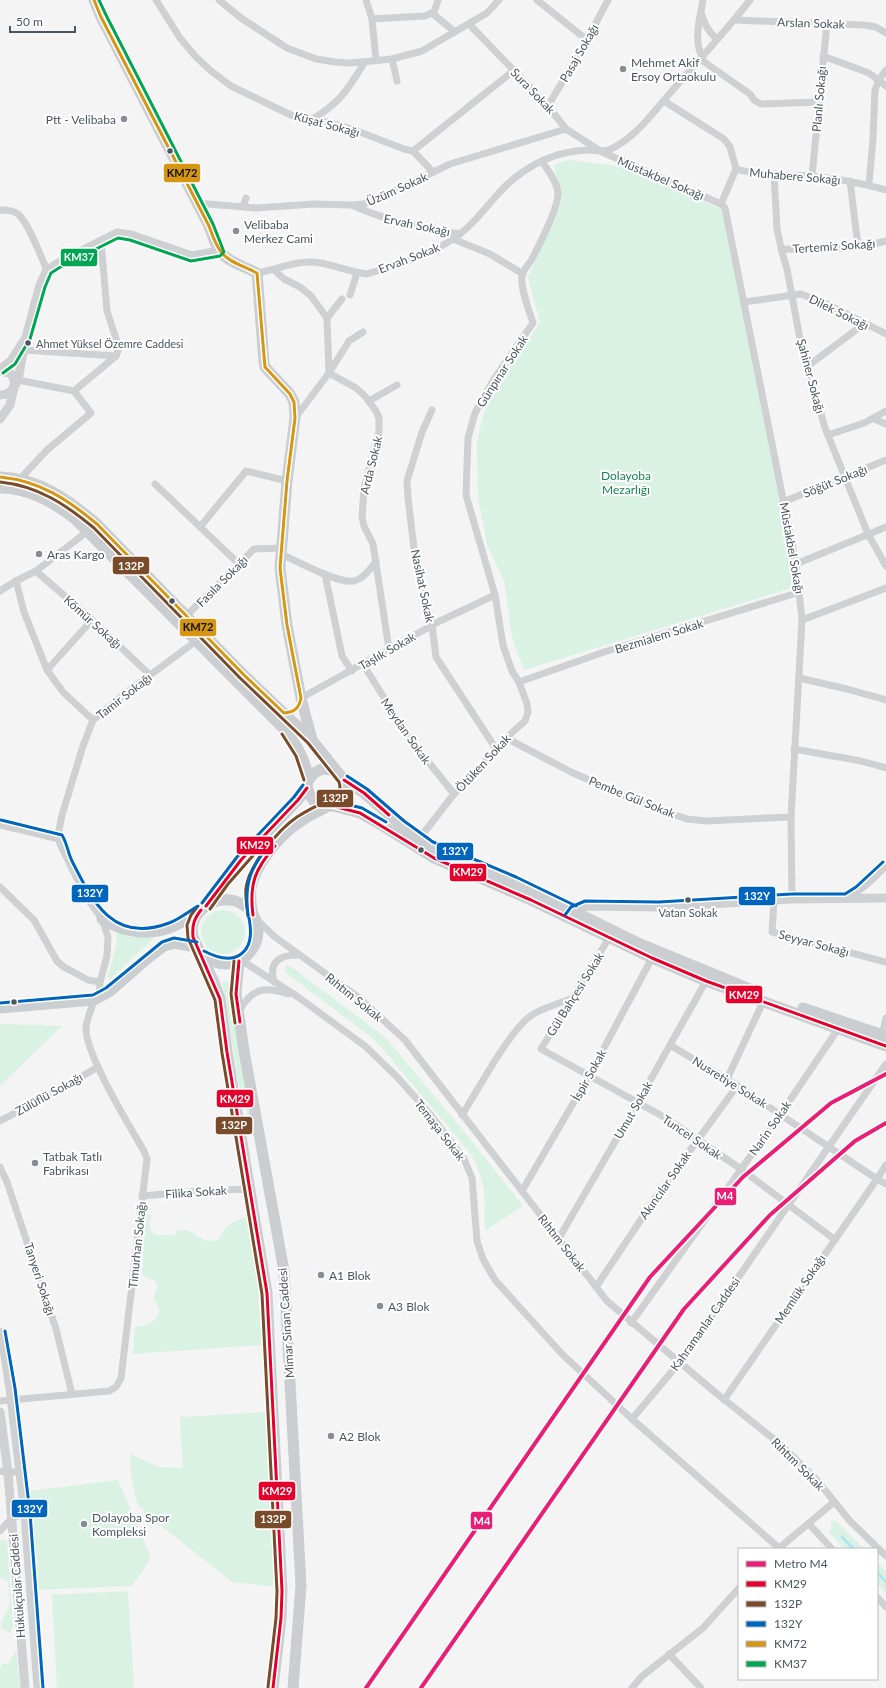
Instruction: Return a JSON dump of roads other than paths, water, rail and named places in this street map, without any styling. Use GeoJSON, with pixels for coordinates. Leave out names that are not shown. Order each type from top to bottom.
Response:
{"type":"FeatureCollection","features":[{"type":"Feature","properties":{"kind":"main road"},"geometry":{"type":"LineString","coordinates":[[94,0],[101,17],[209,226],[219,251],[229,260],[257,273],[265,368],[290,394],[294,402],[294,418],[280,568],[287,625],[301,698],[312,740]]}},
{"type":"Feature","properties":{"kind":"main road"},"geometry":{"type":"LineString","coordinates":[[0,477],[20,479],[46,488],[76,506],[97,524],[244,675],[312,740],[342,777],[346,789],[344,798],[338,804],[330,806],[299,822],[287,833],[257,869],[251,889],[253,916]]}},
{"type":"Feature","properties":{"kind":"main road"},"geometry":{"type":"LineString","coordinates":[[0,488],[11,488],[26,491],[44,498],[61,508],[88,531],[284,729],[296,745],[305,763],[309,797],[317,804],[360,813],[434,858],[571,914],[701,970],[885,1039]]}},
{"type":"Feature","properties":{"kind":"main road"},"geometry":{"type":"LineString","coordinates":[[284,713],[296,711],[300,706],[301,698]]}},
{"type":"Feature","properties":{"kind":"main road"},"geometry":{"type":"LineString","coordinates":[[102,920],[112,926],[126,930],[139,932],[154,931],[172,927],[204,908],[219,900],[230,900],[240,903],[249,910],[257,927],[257,937],[252,950],[240,961],[231,964],[220,964],[210,961],[199,951],[193,937],[192,927],[195,918],[204,908],[241,860],[298,800],[314,773],[322,769],[331,770],[364,793],[401,826],[419,839],[458,859],[514,882],[571,914],[609,938],[706,981],[763,1002],[838,1029],[885,1039]]}},
{"type":"Feature","properties":{"kind":"main road"},"geometry":{"type":"LineString","coordinates":[[0,1008],[97,999],[109,992],[164,946],[174,943],[199,951]]}},
{"type":"Feature","properties":{"kind":"main road","name":"Mimar Sinan Caddesi"},"geometry":{"type":"LineString","coordinates":[[199,951],[213,980],[220,999],[227,1052],[267,1294],[282,1591],[281,1618],[273,1688]]}},
{"type":"Feature","properties":{"kind":"main road","name":"Mimar Sinan Caddesi"},"geometry":{"type":"LineString","coordinates":[[240,961],[236,994],[244,1051],[284,1271],[302,1586],[293,1688]]}},
{"type":"Feature","properties":{"kind":"street","name":"Küşat Sokağı"},"geometry":{"type":"LineString","coordinates":[[156,0],[180,38],[196,57],[211,71],[231,86],[297,118],[309,121],[327,122],[352,129],[395,147],[413,151]]}},
{"type":"Feature","properties":{"kind":"street"},"geometry":{"type":"LineString","coordinates":[[219,0],[241,18],[287,48],[301,54],[335,62],[364,63],[376,60],[392,59],[422,51],[487,13],[499,0]]}},
{"type":"Feature","properties":{"kind":"street"},"geometry":{"type":"LineString","coordinates":[[366,0],[372,19],[376,60]]}},
{"type":"Feature","properties":{"kind":"street"},"geometry":{"type":"LineString","coordinates":[[372,19],[425,16],[432,13],[438,0]]}},
{"type":"Feature","properties":{"kind":"street"},"geometry":{"type":"LineString","coordinates":[[537,0],[587,40]]}},
{"type":"Feature","properties":{"kind":"street","name":"Pasaj Sokağı"},"geometry":{"type":"LineString","coordinates":[[548,106],[587,40],[608,0]]}},
{"type":"Feature","properties":{"kind":"street"},"geometry":{"type":"LineString","coordinates":[[703,0],[697,35],[698,49],[701,58],[750,94],[754,100],[761,104],[818,102]]}},
{"type":"Feature","properties":{"kind":"street"},"geometry":{"type":"LineString","coordinates":[[602,152],[612,149],[625,141],[643,125],[750,0]]}},
{"type":"Feature","properties":{"kind":"street"},"geometry":{"type":"LineString","coordinates":[[432,13],[455,32]]}},
{"type":"Feature","properties":{"kind":"street"},"geometry":{"type":"LineString","coordinates":[[701,13],[711,35],[717,39]]}},
{"type":"Feature","properties":{"kind":"street","name":"Arslan Sokak"},"geometry":{"type":"LineString","coordinates":[[734,20],[864,25],[876,27],[886,33]]}},
{"type":"Feature","properties":{"kind":"street","name":"Planlı Sokağı"},"geometry":{"type":"LineString","coordinates":[[812,176],[818,102],[827,23]]}},
{"type":"Feature","properties":{"kind":"street","name":"Sura Sokak"},"geometry":{"type":"LineString","coordinates":[[469,24],[548,106],[566,129],[602,152]]}},
{"type":"Feature","properties":{"kind":"street"},"geometry":{"type":"LineString","coordinates":[[823,56],[869,73],[886,86]]}},
{"type":"Feature","properties":{"kind":"street"},"geometry":{"type":"LineString","coordinates":[[392,59],[397,81]]}},
{"type":"Feature","properties":{"kind":"street"},"geometry":{"type":"LineString","coordinates":[[309,121],[326,112],[335,103],[348,89],[364,63]]}},
{"type":"Feature","properties":{"kind":"street"},"geometry":{"type":"LineString","coordinates":[[869,184],[875,90],[879,80],[886,70]]}},
{"type":"Feature","properties":{"kind":"street"},"geometry":{"type":"LineString","coordinates":[[433,172],[413,151],[513,71]]}},
{"type":"Feature","properties":{"kind":"street","name":"Muhabere Sokağı"},"geometry":{"type":"LineString","coordinates":[[664,101],[724,139],[730,147],[736,169],[850,181],[869,184],[886,190]]}},
{"type":"Feature","properties":{"kind":"street","name":"Üzüm Sokak"},"geometry":{"type":"LineString","coordinates":[[196,203],[256,208],[314,204],[363,204],[374,201],[450,164],[566,129]]}},
{"type":"Feature","properties":{"kind":"street","name":"Ervah Sokak"},"geometry":{"type":"LineString","coordinates":[[257,273],[274,270],[299,262],[313,262],[367,274],[390,267],[437,249],[460,234],[468,228],[518,174],[561,153],[588,150],[602,152]]}},
{"type":"Feature","properties":{"kind":"street","name":"Müstakbel Sokağı"},"geometry":{"type":"LineString","coordinates":[[602,152],[721,204],[725,208],[796,564],[800,592],[802,620],[791,817],[792,899]]}},
{"type":"Feature","properties":{"kind":"street"},"geometry":{"type":"LineString","coordinates":[[453,239],[490,254],[523,274],[533,257],[557,203],[558,193],[552,178],[542,162]]}},
{"type":"Feature","properties":{"kind":"street"},"geometry":{"type":"LineString","coordinates":[[721,204],[736,169]]}},
{"type":"Feature","properties":{"kind":"street","name":"Şahiner Sokağı"},"geometry":{"type":"LineString","coordinates":[[774,174],[777,229],[808,366],[828,435],[868,534],[886,566]]}},
{"type":"Feature","properties":{"kind":"street"},"geometry":{"type":"LineString","coordinates":[[850,181],[858,246]]}},
{"type":"Feature","properties":{"kind":"street"},"geometry":{"type":"LineString","coordinates":[[243,206],[246,198]]}},
{"type":"Feature","properties":{"kind":"street","name":"Ervah Sokağı"},"geometry":{"type":"LineString","coordinates":[[352,205],[372,214],[430,229],[460,234]]}},
{"type":"Feature","properties":{"kind":"street"},"geometry":{"type":"LineString","coordinates":[[0,210],[8,210],[18,214],[25,222],[47,270]]}},
{"type":"Feature","properties":{"kind":"street"},"geometry":{"type":"LineString","coordinates":[[0,419],[10,404],[40,285],[47,270],[117,233],[131,235],[192,256],[219,251]]}},
{"type":"Feature","properties":{"kind":"street"},"geometry":{"type":"LineString","coordinates":[[74,391],[116,356],[119,348],[107,311],[101,241]]}},
{"type":"Feature","properties":{"kind":"street","name":"Tertemiz Sokağı"},"geometry":{"type":"LineString","coordinates":[[781,249],[858,246],[886,241]]}},
{"type":"Feature","properties":{"kind":"street"},"geometry":{"type":"LineString","coordinates":[[274,270],[284,279],[300,287],[311,296],[327,318],[329,373]]}},
{"type":"Feature","properties":{"kind":"street"},"geometry":{"type":"LineString","coordinates":[[350,295],[358,273]]}},
{"type":"Feature","properties":{"kind":"street","name":"Günpınar Sokak"},"geometry":{"type":"LineString","coordinates":[[519,682],[512,671],[503,645],[495,595],[466,495],[468,438],[472,423],[480,403],[494,379],[533,323],[522,283],[523,274]]}},
{"type":"Feature","properties":{"kind":"street","name":"Dilek Sokağı"},"geometry":{"type":"LineString","coordinates":[[744,302],[801,294],[827,304],[886,334]]}},
{"type":"Feature","properties":{"kind":"street"},"geometry":{"type":"LineString","coordinates":[[327,318],[342,299]]}},
{"type":"Feature","properties":{"kind":"street"},"geometry":{"type":"LineString","coordinates":[[808,366],[865,324]]}},
{"type":"Feature","properties":{"kind":"street"},"geometry":{"type":"LineString","coordinates":[[294,418],[329,373],[348,341],[363,332]]}},
{"type":"Feature","properties":{"kind":"street"},"geometry":{"type":"LineString","coordinates":[[0,370],[11,361],[26,338]]}},
{"type":"Feature","properties":{"kind":"street"},"geometry":{"type":"LineString","coordinates":[[24,350],[116,356]]}},
{"type":"Feature","properties":{"kind":"street"},"geometry":{"type":"LineString","coordinates":[[0,370],[6,371],[12,376],[16,384]]}},
{"type":"Feature","properties":{"kind":"street","name":"Arda Sokak"},"geometry":{"type":"LineString","coordinates":[[329,373],[356,388],[369,401],[376,411],[380,427],[366,479],[362,516],[364,526],[373,544],[389,649]]}},
{"type":"Feature","properties":{"kind":"street"},"geometry":{"type":"LineString","coordinates":[[16,384],[74,391],[91,413],[47,450],[20,479]]}},
{"type":"Feature","properties":{"kind":"street"},"geometry":{"type":"LineString","coordinates":[[0,395],[9,394],[16,384]]}},
{"type":"Feature","properties":{"kind":"street"},"geometry":{"type":"LineString","coordinates":[[369,401],[397,385]]}},
{"type":"Feature","properties":{"kind":"street","name":"Nasihat Sokak"},"geometry":{"type":"LineString","coordinates":[[432,410],[420,438],[410,471],[407,488],[415,557],[432,625],[436,657],[496,749]]}},
{"type":"Feature","properties":{"kind":"street"},"geometry":{"type":"LineString","coordinates":[[828,435],[874,419],[886,411]]}},
{"type":"Feature","properties":{"kind":"street"},"geometry":{"type":"LineString","coordinates":[[874,419],[886,424]]}},
{"type":"Feature","properties":{"kind":"street","name":"Söğüt Sokağı"},"geometry":{"type":"LineString","coordinates":[[783,502],[886,460]]}},
{"type":"Feature","properties":{"kind":"street"},"geometry":{"type":"LineString","coordinates":[[200,527],[246,471],[287,481]]}},
{"type":"Feature","properties":{"kind":"street"},"geometry":{"type":"LineString","coordinates":[[155,484],[239,564]]}},
{"type":"Feature","properties":{"kind":"street"},"geometry":{"type":"LineString","coordinates":[[796,564],[886,527]]}},
{"type":"Feature","properties":{"kind":"street"},"geometry":{"type":"LineString","coordinates":[[0,591],[36,571],[88,531]]}},
{"type":"Feature","properties":{"kind":"street","name":"Fasıla Sokağı"},"geometry":{"type":"LineString","coordinates":[[186,616],[254,549],[282,551]]}},
{"type":"Feature","properties":{"kind":"street"},"geometry":{"type":"LineString","coordinates":[[282,551],[325,574],[354,582],[362,577],[376,561]]}},
{"type":"Feature","properties":{"kind":"street","name":"Kömür Sokağı"},"geometry":{"type":"LineString","coordinates":[[36,571],[92,620],[150,675]]}},
{"type":"Feature","properties":{"kind":"street"},"geometry":{"type":"LineString","coordinates":[[325,574],[342,656],[352,671]]}},
{"type":"Feature","properties":{"kind":"street"},"geometry":{"type":"LineString","coordinates":[[16,581],[24,612],[47,670],[63,692],[93,720]]}},
{"type":"Feature","properties":{"kind":"street"},"geometry":{"type":"LineString","coordinates":[[802,620],[886,588]]}},
{"type":"Feature","properties":{"kind":"street","name":"Bezmialem Sokak"},"geometry":{"type":"LineString","coordinates":[[519,682],[607,651],[800,592]]}},
{"type":"Feature","properties":{"kind":"street","name":"Taşlık Sokak"},"geometry":{"type":"LineString","coordinates":[[301,698],[352,671],[432,625],[495,595]]}},
{"type":"Feature","properties":{"kind":"street"},"geometry":{"type":"LineString","coordinates":[[47,670],[92,620]]}},
{"type":"Feature","properties":{"kind":"street","name":"Tamir Sokağı"},"geometry":{"type":"LineString","coordinates":[[59,839],[59,826],[83,746],[93,720],[196,641]]}},
{"type":"Feature","properties":{"kind":"street","name":"Meydan Sokak"},"geometry":{"type":"LineString","coordinates":[[363,664],[408,736],[454,794]]}},
{"type":"Feature","properties":{"kind":"street"},"geometry":{"type":"LineString","coordinates":[[799,678],[886,700]]}},
{"type":"Feature","properties":{"kind":"street","name":"Ötüken Sokak"},"geometry":{"type":"LineString","coordinates":[[419,839],[454,794],[506,738],[525,722],[528,712],[527,704],[519,682]]}},
{"type":"Feature","properties":{"kind":"street","name":"Pembe Gül Sokak"},"geometry":{"type":"LineString","coordinates":[[506,738],[571,772],[648,806],[687,819],[706,822],[791,817]]}},
{"type":"Feature","properties":{"kind":"street"},"geometry":{"type":"LineString","coordinates":[[794,749],[886,768]]}},
{"type":"Feature","properties":{"kind":"street"},"geometry":{"type":"LineString","coordinates":[[0,825],[59,839]]}},
{"type":"Feature","properties":{"kind":"street","name":"Timurhan Sokağı"},"geometry":{"type":"LineString","coordinates":[[0,1401],[109,1391],[120,1383],[147,1160],[144,1151],[98,1067],[86,1030],[86,1026],[97,999],[108,947],[108,937],[102,920],[74,876],[59,839]]}},
{"type":"Feature","properties":{"kind":"street"},"geometry":{"type":"LineString","coordinates":[[846,898],[859,892],[886,866]]}},
{"type":"Feature","properties":{"kind":"street"},"geometry":{"type":"LineString","coordinates":[[0,887],[34,920],[57,962],[88,980],[100,982]]}},
{"type":"Feature","properties":{"kind":"street"},"geometry":{"type":"LineString","coordinates":[[571,914],[585,906],[659,907],[792,899],[886,898]]}},
{"type":"Feature","properties":{"kind":"street","name":"Seyyar Sokağı"},"geometry":{"type":"LineString","coordinates":[[774,901],[772,932],[886,962]]}},
{"type":"Feature","properties":{"kind":"street","name":"Rıhtım Sokak"},"geometry":{"type":"LineString","coordinates":[[253,916],[275,936],[358,997],[405,1040],[607,1301],[679,1363],[780,1444],[816,1479],[850,1521],[878,1548]]}},
{"type":"Feature","properties":{"kind":"street","name":"Gül Bahçesi Sokak"},"geometry":{"type":"LineString","coordinates":[[541,1049],[609,938]]}},
{"type":"Feature","properties":{"kind":"street"},"geometry":{"type":"LineString","coordinates":[[274,982],[272,973],[273,967],[277,961],[286,955],[299,954]]}},
{"type":"Feature","properties":{"kind":"street","name":"İspir Sokak"},"geometry":{"type":"LineString","coordinates":[[522,1191],[589,1076],[652,958]]}},
{"type":"Feature","properties":{"kind":"street","name":"Temaşa Sokak"},"geometry":{"type":"LineString","coordinates":[[240,961],[298,997],[365,1046],[398,1078],[430,1114],[464,1159],[472,1178],[477,1242],[483,1259],[495,1280],[562,1354],[632,1419]]}},
{"type":"Feature","properties":{"kind":"street","name":"Umut Sokak"},"geometry":{"type":"LineString","coordinates":[[558,1238],[638,1102],[706,981]]}},
{"type":"Feature","properties":{"kind":"street"},"geometry":{"type":"LineString","coordinates":[[239,1011],[245,1000],[262,989],[270,989],[298,997]]}},
{"type":"Feature","properties":{"kind":"street"},"geometry":{"type":"LineString","coordinates":[[462,1115],[510,1039],[520,1027],[534,1013],[573,998]]}},
{"type":"Feature","properties":{"kind":"street"},"geometry":{"type":"LineString","coordinates":[[726,1079],[763,1002]]}},
{"type":"Feature","properties":{"kind":"street"},"geometry":{"type":"LineString","coordinates":[[885,1039],[886,1018]]}},
{"type":"Feature","properties":{"kind":"street","name":"Narin Sokak"},"geometry":{"type":"LineString","coordinates":[[631,1323],[780,1115],[838,1029]]}},
{"type":"Feature","properties":{"kind":"street","name":"Nusretiye Sokak"},"geometry":{"type":"LineString","coordinates":[[670,1045],[737,1086],[886,1184]]}},
{"type":"Feature","properties":{"kind":"street","name":"Tuncel Sokak"},"geometry":{"type":"LineString","coordinates":[[541,1049],[664,1117],[741,1169],[834,1239]]}},
{"type":"Feature","properties":{"kind":"street","name":"Kahramanlar Caddesi"},"geometry":{"type":"LineString","coordinates":[[632,1419],[679,1363],[828,1147],[883,1074],[886,1064]]}},
{"type":"Feature","properties":{"kind":"street","name":"Zülüflü Sokağı"},"geometry":{"type":"LineString","coordinates":[[0,1121],[98,1067]]}},
{"type":"Feature","properties":{"kind":"street","name":"Akıncılar Sokak"},"geometry":{"type":"LineString","coordinates":[[596,1287],[656,1197],[737,1086]]}},
{"type":"Feature","properties":{"kind":"street","name":"Memlük Sokağı"},"geometry":{"type":"LineString","coordinates":[[724,1400],[886,1165]]}},
{"type":"Feature","properties":{"kind":"street","name":"Tanyeri Sokağı"},"geometry":{"type":"LineString","coordinates":[[0,1167],[7,1182],[56,1329],[72,1394]]}},
{"type":"Feature","properties":{"kind":"street"},"geometry":{"type":"LineString","coordinates":[[877,1179],[886,1177]]}},
{"type":"Feature","properties":{"kind":"street","name":"Filika Sokak"},"geometry":{"type":"LineString","coordinates":[[142,1196],[199,1191],[250,1189]]}},
{"type":"Feature","properties":{"kind":"street","name":"Hukukçular Caddesi"},"geometry":{"type":"LineString","coordinates":[[0,1332],[11,1399],[25,1514],[38,1688]]}},
{"type":"Feature","properties":{"kind":"street","name":"Hukukçular Caddesi"},"geometry":{"type":"LineString","coordinates":[[0,1412],[4,1472],[12,1518],[25,1688]]}},
{"type":"Feature","properties":{"kind":"street"},"geometry":{"type":"LineString","coordinates":[[632,1419],[778,1548]]}},
{"type":"Feature","properties":{"kind":"street"},"geometry":{"type":"LineString","coordinates":[[4,1472],[20,1471]]}},
{"type":"Feature","properties":{"kind":"street"},"geometry":{"type":"LineString","coordinates":[[780,1548],[834,1502]]}},
{"type":"Feature","properties":{"kind":"street"},"geometry":{"type":"LineString","coordinates":[[0,1531],[12,1518],[25,1514]]}},
{"type":"Feature","properties":{"kind":"street"},"geometry":{"type":"LineString","coordinates":[[809,1524],[831,1548]]}},
{"type":"Feature","properties":{"kind":"street","name":"Rıhtım Sokak"},"geometry":{"type":"LineString","coordinates":[[878,1548],[886,1556]]}},
{"type":"Feature","properties":{"kind":"street"},"geometry":{"type":"LineString","coordinates":[[632,1688],[641,1677],[703,1628],[738,1589]]}},
{"type":"Feature","properties":{"kind":"street"},"geometry":{"type":"LineString","coordinates":[[878,1598],[886,1607]]}},
{"type":"Feature","properties":{"kind":"street"},"geometry":{"type":"LineString","coordinates":[[22,1646],[34,1643]]}},
{"type":"Feature","properties":{"kind":"street"},"geometry":{"type":"LineString","coordinates":[[669,1654],[701,1688]]}},
{"type":"Feature","properties":{"kind":"waterway"},"geometry":{"type":"LineString","coordinates":[[842,1537],[853,1548]]}},
{"type":"Feature","properties":{"kind":"waterway"},"geometry":{"type":"LineString","coordinates":[[878,1573],[886,1582]]}},
{"type":"Feature","properties":{"kind":"metro line","name":"M4"},"geometry":{"type":"LineString","coordinates":[[366,1688],[650,1277],[743,1177],[831,1103],[886,1074]]}},
{"type":"Feature","properties":{"kind":"metro line","name":"M4"},"geometry":{"type":"LineString","coordinates":[[421,1688],[684,1309],[770,1215],[855,1141],[886,1123]]}},
{"type":"Feature","properties":{"kind":"place","name":"Mehmet Akif Ersoy Ortaokulu"},"geometry":{"type":"Point","coordinates":[623,69]}},
{"type":"Feature","properties":{"kind":"place","name":"Ptt - Velibaba"},"geometry":{"type":"Point","coordinates":[124,119]}},
{"type":"Feature","properties":{"kind":"place","name":"Velibaba Merkez Cami"},"geometry":{"type":"Point","coordinates":[236,231]}},
{"type":"Feature","properties":{"kind":"place","name":"Ahmet Yüksel Özemre Caddesi"},"geometry":{"type":"Point","coordinates":[28,343]}},
{"type":"Feature","properties":{"kind":"place","name":"Aras Kargo"},"geometry":{"type":"Point","coordinates":[39,554]}},
{"type":"Feature","properties":{"kind":"place","name":"Vatan Sokak"},"geometry":{"type":"Point","coordinates":[688,900]}},
{"type":"Feature","properties":{"kind":"place","name":"Tatbak Tatlı Fabrikası"},"geometry":{"type":"Point","coordinates":[35,1163]}},
{"type":"Feature","properties":{"kind":"place","name":"A1 Blok"},"geometry":{"type":"Point","coordinates":[321,1275]}},
{"type":"Feature","properties":{"kind":"place","name":"A3 Blok"},"geometry":{"type":"Point","coordinates":[380,1306]}},
{"type":"Feature","properties":{"kind":"place","name":"A2 Blok"},"geometry":{"type":"Point","coordinates":[331,1436]}},
{"type":"Feature","properties":{"kind":"place","name":"Dolayoba Spor Kompleksi"},"geometry":{"type":"Point","coordinates":[84,1524]}},
{"type":"Feature","properties":{"kind":"park label","name":"Dolayoba Mezarlığı"},"geometry":{"type":"Point","coordinates":[626,482]}}]}
